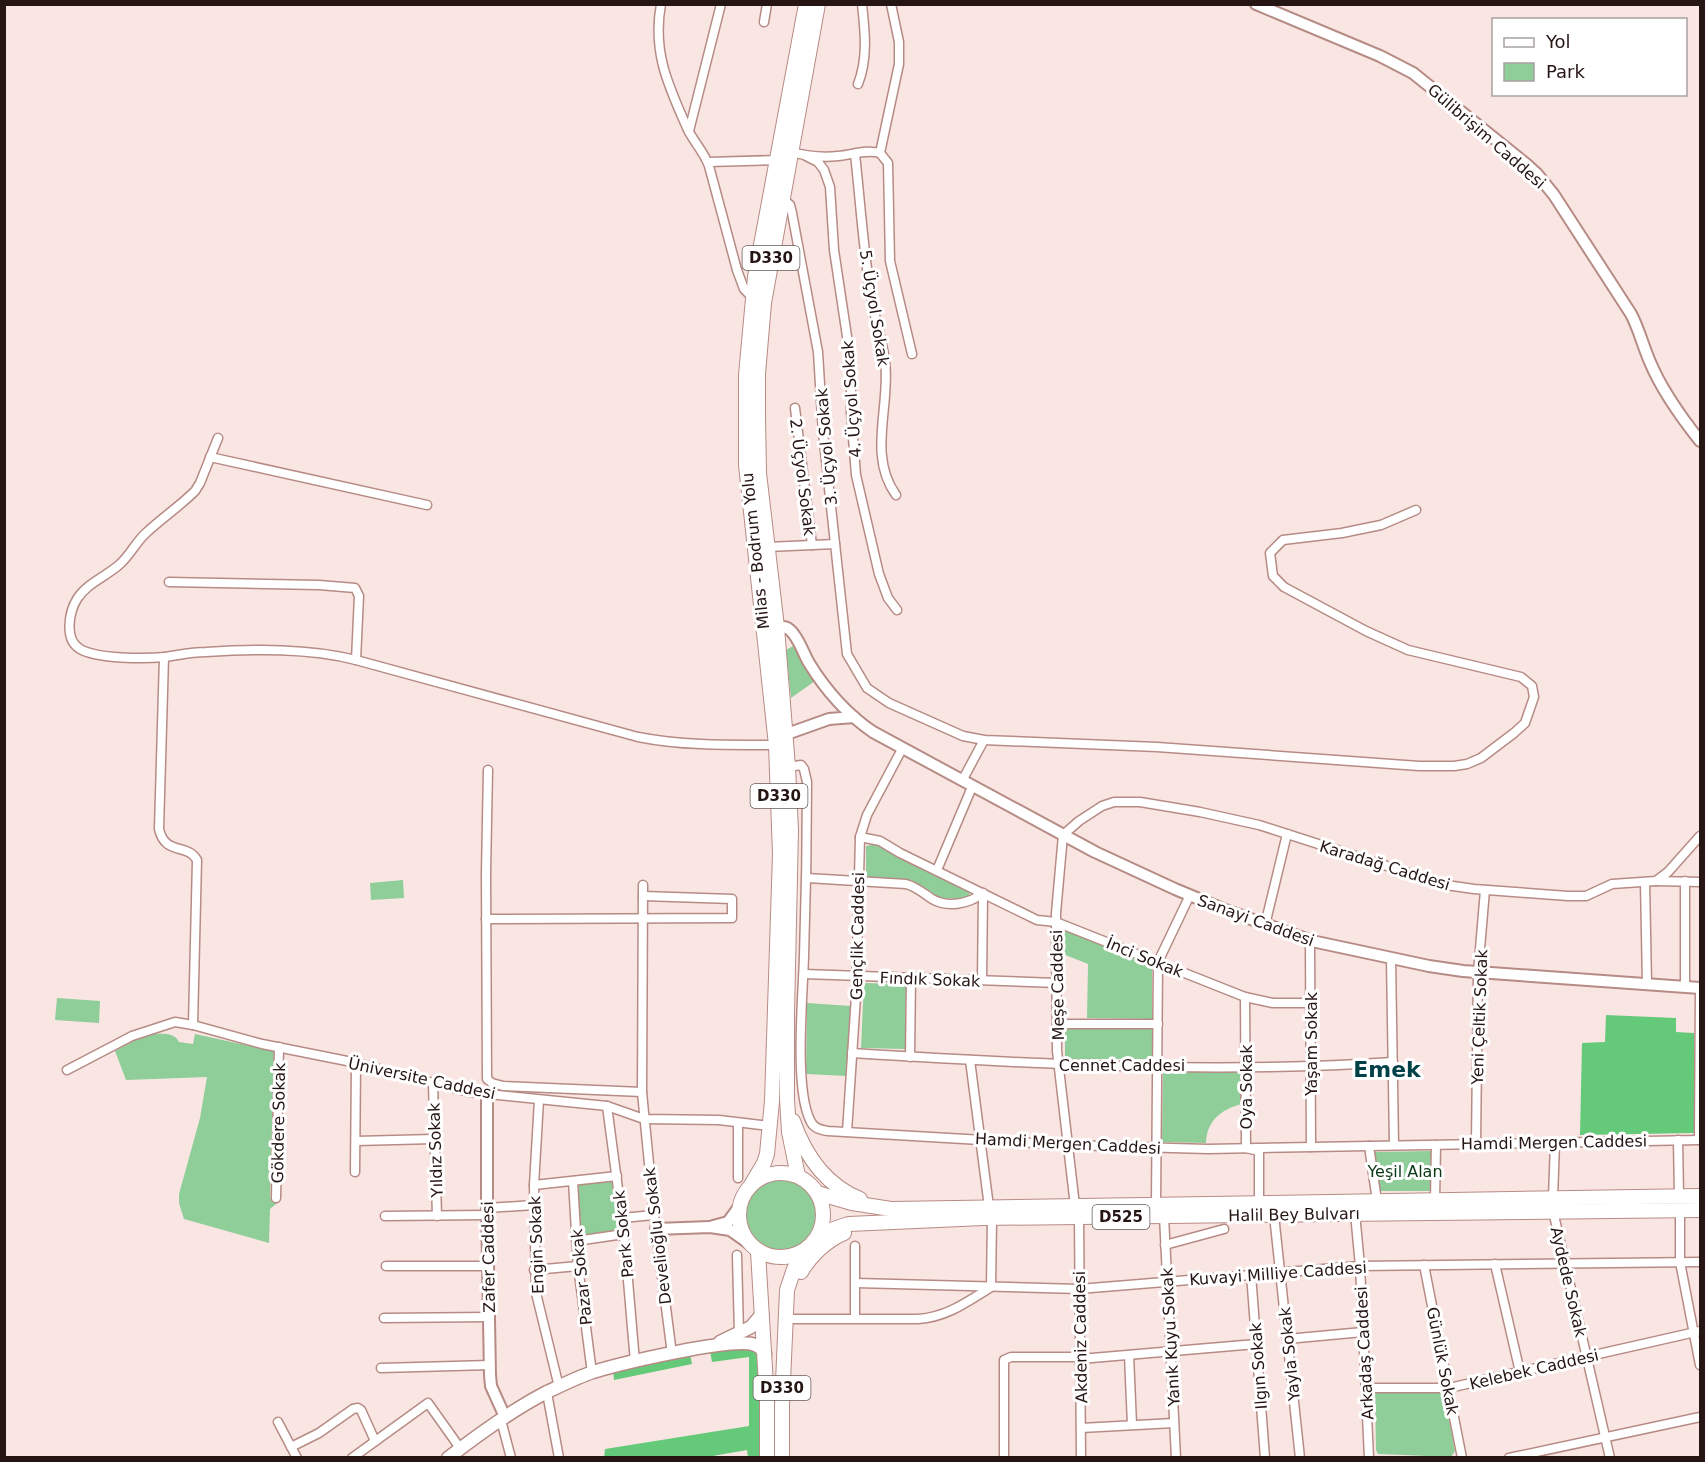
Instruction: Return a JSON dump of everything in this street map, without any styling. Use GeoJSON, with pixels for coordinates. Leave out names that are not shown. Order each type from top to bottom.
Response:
{"type":"FeatureCollection","features":[{"type":"Feature","properties":{"kind":"highway","name":"Milas - Bodrum Yolu"},"geometry":{"type":"LineString","coordinates":[[787,1099],[791,830],[788,767],[780,740],[746,465],[746,375],[752,297],[806,4]]}},
{"type":"Feature","properties":{"kind":"highway","name":"Milas - Bodrum Yolu"},"geometry":{"type":"LineString","coordinates":[[744,1182],[764,1163],[767,1154],[772,1101],[780,854],[777,627],[758,445],[758,374],[764,303],[818,4]]}},
{"type":"Feature","properties":{"kind":"highway"},"geometry":{"type":"LineString","coordinates":[[787,1099],[789,1132],[798,1176]]}},
{"type":"Feature","properties":{"kind":"highway"},"geometry":{"type":"LineString","coordinates":[[787,1099],[802,1146],[821,1172],[847,1193],[891,1209]]}},
{"type":"Feature","properties":{"kind":"highway"},"geometry":{"type":"LineString","coordinates":[[785,1319],[788,1290],[794,1269],[810,1246],[821,1230],[824,1218],[822,1205],[817,1193],[809,1183],[798,1176],[773,1173],[744,1182],[739,1207],[739,1223],[747,1242],[758,1252],[782,1258],[794,1256],[810,1246]]}},
{"type":"Feature","properties":{"kind":"highway","name":"D525"},"geometry":{"type":"LineString","coordinates":[[817,1193],[852,1203],[891,1209]]}},
{"type":"Feature","properties":{"kind":"highway","name":"Halil Bey Bulvarı"},"geometry":{"type":"LineString","coordinates":[[1160,1210],[1274,1215],[1355,1214],[1553,1205],[1679,1203],[1701,1196]]}},
{"type":"Feature","properties":{"kind":"highway","name":"Halil Bey Bulvarı"},"geometry":{"type":"LineString","coordinates":[[891,1209],[990,1213],[1077,1212],[1160,1210],[1259,1203],[1435,1200],[1553,1205]]}},
{"type":"Feature","properties":{"kind":"highway","name":"Halil Bey Bulvarı"},"geometry":{"type":"LineString","coordinates":[[1679,1203],[1701,1210]]}},
{"type":"Feature","properties":{"kind":"highway","name":"Halil Bey Bulvarı"},"geometry":{"type":"LineString","coordinates":[[888,1223],[990,1213]]}},
{"type":"Feature","properties":{"kind":"highway"},"geometry":{"type":"LineString","coordinates":[[785,1319],[797,1280],[806,1264],[819,1250],[834,1237],[852,1230],[888,1223]]}},
{"type":"Feature","properties":{"kind":"highway","name":"D525"},"geometry":{"type":"LineString","coordinates":[[810,1246],[821,1235],[849,1224],[888,1223]]}},
{"type":"Feature","properties":{"kind":"highway","name":"D330"},"geometry":{"type":"LineString","coordinates":[[758,1252],[765,1354],[766,1458]]}},
{"type":"Feature","properties":{"kind":"highway","name":"D330"},"geometry":{"type":"LineString","coordinates":[[782,1458],[785,1319]]}},
{"type":"Feature","properties":{"kind":"main road"},"geometry":{"type":"LineString","coordinates":[[705,1347],[752,1327],[762,1314]]}},
{"type":"Feature","properties":{"kind":"main road"},"geometry":{"type":"LineString","coordinates":[[448,1458],[503,1418],[553,1390],[592,1373],[705,1347],[748,1343],[761,1348],[765,1354]]}},
{"type":"Feature","properties":{"kind":"street"},"geometry":{"type":"LineString","coordinates":[[661,4],[658,33],[660,58],[670,90],[683,115],[688,131],[708,162],[737,270],[744,289],[752,297]]}},
{"type":"Feature","properties":{"kind":"street"},"geometry":{"type":"LineString","coordinates":[[688,131],[721,4]]}},
{"type":"Feature","properties":{"kind":"street"},"geometry":{"type":"LineString","coordinates":[[764,22],[766,4]]}},
{"type":"Feature","properties":{"kind":"street"},"geometry":{"type":"LineString","coordinates":[[858,84],[866,45],[862,4]]}},
{"type":"Feature","properties":{"kind":"street"},"geometry":{"type":"LineString","coordinates":[[880,153],[898,64],[899,42],[891,4]]}},
{"type":"Feature","properties":{"kind":"street","name":"Gülibrişim Caddesi"},"geometry":{"type":"LineString","coordinates":[[1256,4],[1380,56],[1413,73],[1537,174],[1560,204],[1631,314],[1662,387],[1701,441]]}},
{"type":"Feature","properties":{"kind":"street"},"geometry":{"type":"LineString","coordinates":[[791,152],[806,156],[829,157],[868,151],[880,153],[888,163],[890,261],[912,354]]}},
{"type":"Feature","properties":{"kind":"street","name":"5. Üçyol Sokak"},"geometry":{"type":"LineString","coordinates":[[855,154],[870,290],[885,362],[886,386],[881,419],[881,441],[886,474],[896,495]]}},
{"type":"Feature","properties":{"kind":"street","name":"4. Üçyol Sokak"},"geometry":{"type":"LineString","coordinates":[[806,156],[818,162],[824,170],[830,187],[835,265],[851,363],[851,413],[856,475],[879,574],[888,598],[897,609]]}},
{"type":"Feature","properties":{"kind":"street"},"geometry":{"type":"LineString","coordinates":[[708,162],[777,160]]}},
{"type":"Feature","properties":{"kind":"street","name":"3. Üçyol Sokak"},"geometry":{"type":"LineString","coordinates":[[782,198],[792,213],[818,352],[823,433],[847,654],[864,684],[872,693],[897,708],[950,731],[984,740]]}},
{"type":"Feature","properties":{"kind":"street","name":"2. Üçyol Sokak"},"geometry":{"type":"LineString","coordinates":[[795,408],[812,545]]}},
{"type":"Feature","properties":{"kind":"street"},"geometry":{"type":"LineString","coordinates":[[218,438],[195,491],[145,534],[118,566],[78,598],[72,612],[70,634],[72,641],[80,650],[101,655],[164,657],[209,651],[328,654],[638,737],[661,741],[711,745],[780,740],[829,719],[854,717]]}},
{"type":"Feature","properties":{"kind":"street"},"geometry":{"type":"LineString","coordinates":[[210,458],[427,505]]}},
{"type":"Feature","properties":{"kind":"street"},"geometry":{"type":"LineString","coordinates":[[937,870],[984,740],[1157,747],[1419,766],[1454,766],[1481,758],[1525,723],[1534,697],[1532,686],[1521,677],[1408,650],[1366,631],[1284,587],[1273,576],[1270,553],[1283,540],[1342,533],[1381,525],[1416,510]]}},
{"type":"Feature","properties":{"kind":"street"},"geometry":{"type":"LineString","coordinates":[[767,546],[835,544]]}},
{"type":"Feature","properties":{"kind":"street"},"geometry":{"type":"LineString","coordinates":[[169,582],[303,584],[355,588],[359,596],[356,660]]}},
{"type":"Feature","properties":{"kind":"street","name":"Sanayi Caddesi"},"geometry":{"type":"LineString","coordinates":[[777,627],[786,627],[792,631],[816,673],[854,717],[873,732],[1122,865],[1265,925],[1310,940],[1449,969],[1700,988]]}},
{"type":"Feature","properties":{"kind":"street"},"geometry":{"type":"LineString","coordinates":[[164,657],[159,829],[160,835],[167,844],[176,850],[192,854],[197,860],[193,1025]]}},
{"type":"Feature","properties":{"kind":"street","name":"Gençlik Caddesi"},"geometry":{"type":"LineString","coordinates":[[847,1132],[857,976],[860,837],[867,815],[902,749]]}},
{"type":"Feature","properties":{"kind":"street","name":"Hamdi Mergen Caddesi"},"geometry":{"type":"LineString","coordinates":[[788,767],[801,765],[806,774],[807,878],[801,1071],[807,1113],[810,1121],[817,1128],[847,1132],[1067,1145],[1157,1148],[1700,1140]]}},
{"type":"Feature","properties":{"kind":"street"},"geometry":{"type":"LineString","coordinates":[[488,770],[486,919],[487,1076],[489,1082],[512,1087],[642,1092]]}},
{"type":"Feature","properties":{"kind":"street","name":"Karadağ Caddesi"},"geometry":{"type":"LineString","coordinates":[[1063,835],[1079,820],[1102,806],[1122,801],[1210,814],[1287,834],[1432,881],[1460,887],[1579,897],[1612,884],[1656,881],[1701,882]]}},
{"type":"Feature","properties":{"kind":"street"},"geometry":{"type":"LineString","coordinates":[[1265,925],[1287,834]]}},
{"type":"Feature","properties":{"kind":"street","name":"Meşe Caddesi"},"geometry":{"type":"LineString","coordinates":[[1063,835],[1056,922],[1058,1065],[1077,1212]]}},
{"type":"Feature","properties":{"kind":"street"},"geometry":{"type":"LineString","coordinates":[[1656,881],[1668,872],[1701,836]]}},
{"type":"Feature","properties":{"kind":"street","name":"İnci Sokak"},"geometry":{"type":"LineString","coordinates":[[860,837],[888,844],[900,853],[1037,920],[1056,922],[1245,997],[1273,1003],[1310,1003]]}},
{"type":"Feature","properties":{"kind":"street"},"geometry":{"type":"LineString","coordinates":[[807,878],[911,885],[944,903],[970,902],[983,893]]}},
{"type":"Feature","properties":{"kind":"street"},"geometry":{"type":"LineString","coordinates":[[1685,881],[1685,987]]}},
{"type":"Feature","properties":{"kind":"street"},"geometry":{"type":"LineString","coordinates":[[1644,882],[1647,984]]}},
{"type":"Feature","properties":{"kind":"street","name":"Develioğlu Sokak"},"geometry":{"type":"LineString","coordinates":[[643,885],[642,1092],[654,1215],[672,1354]]}},
{"type":"Feature","properties":{"kind":"street","name":"Yeni Çeltik Sokak"},"geometry":{"type":"LineString","coordinates":[[1476,1144],[1478,972],[1485,890]]}},
{"type":"Feature","properties":{"kind":"street"},"geometry":{"type":"LineString","coordinates":[[982,980],[983,893]]}},
{"type":"Feature","properties":{"kind":"street"},"geometry":{"type":"LineString","coordinates":[[1158,962],[1190,895]]}},
{"type":"Feature","properties":{"kind":"street"},"geometry":{"type":"LineString","coordinates":[[486,919],[732,918],[732,899],[643,896]]}},
{"type":"Feature","properties":{"kind":"street","name":"Yaşam Sokak"},"geometry":{"type":"LineString","coordinates":[[1310,940],[1311,1147]]}},
{"type":"Feature","properties":{"kind":"street"},"geometry":{"type":"LineString","coordinates":[[1391,958],[1394,1146]]}},
{"type":"Feature","properties":{"kind":"street","name":"Yanık Kuyu Sokak"},"geometry":{"type":"LineString","coordinates":[[1158,962],[1157,1148],[1160,1210],[1165,1245],[1176,1458]]}},
{"type":"Feature","properties":{"kind":"street","name":"Fındık Sokak"},"geometry":{"type":"LineString","coordinates":[[804,974],[1057,983]]}},
{"type":"Feature","properties":{"kind":"street"},"geometry":{"type":"LineString","coordinates":[[909,1057],[911,978]]}},
{"type":"Feature","properties":{"kind":"street"},"geometry":{"type":"LineString","coordinates":[[1700,988],[1700,1140]]}},
{"type":"Feature","properties":{"kind":"street","name":"Oya Sokak"},"geometry":{"type":"LineString","coordinates":[[1245,997],[1246,1148],[1259,1151],[1259,1203]]}},
{"type":"Feature","properties":{"kind":"street","name":"Üniversite Caddesi"},"geometry":{"type":"LineString","coordinates":[[67,1070],[135,1034],[176,1023],[193,1025],[433,1084],[487,1094],[607,1106],[644,1119],[719,1120],[761,1125]]}},
{"type":"Feature","properties":{"kind":"street"},"geometry":{"type":"LineString","coordinates":[[1058,1024],[1158,1024]]}},
{"type":"Feature","properties":{"kind":"street","name":"Gökdere Sokak"},"geometry":{"type":"LineString","coordinates":[[276,1198],[279,1047]]}},
{"type":"Feature","properties":{"kind":"street","name":"Cennet Caddesi"},"geometry":{"type":"LineString","coordinates":[[852,1053],[1058,1065],[1311,1066],[1393,1062]]}},
{"type":"Feature","properties":{"kind":"street"},"geometry":{"type":"LineString","coordinates":[[785,1319],[938,1317],[960,1307],[991,1287],[990,1213],[970,1060]]}},
{"type":"Feature","properties":{"kind":"street"},"geometry":{"type":"LineString","coordinates":[[355,1172],[356,1064]]}},
{"type":"Feature","properties":{"kind":"street","name":"Yıldız Sokak"},"geometry":{"type":"LineString","coordinates":[[433,1084],[436,1216]]}},
{"type":"Feature","properties":{"kind":"street","name":"Zafer Caddesi"},"geometry":{"type":"LineString","coordinates":[[487,1094],[491,1386],[503,1418]]}},
{"type":"Feature","properties":{"kind":"street","name":"Engin Sokak"},"geometry":{"type":"LineString","coordinates":[[540,1100],[534,1185],[534,1270],[553,1390],[559,1458]]}},
{"type":"Feature","properties":{"kind":"street","name":"Park Sokak"},"geometry":{"type":"LineString","coordinates":[[607,1106],[624,1234],[635,1362]]}},
{"type":"Feature","properties":{"kind":"street"},"geometry":{"type":"LineString","coordinates":[[738,1123],[744,1182]]}},
{"type":"Feature","properties":{"kind":"street"},"geometry":{"type":"LineString","coordinates":[[356,1141],[434,1139]]}},
{"type":"Feature","properties":{"kind":"street"},"geometry":{"type":"LineString","coordinates":[[1678,1140],[1680,1263],[1697,1332],[1701,1365]]}},
{"type":"Feature","properties":{"kind":"street","name":"Aydede Sokak"},"geometry":{"type":"LineString","coordinates":[[1555,1142],[1553,1205],[1610,1458]]}},
{"type":"Feature","properties":{"kind":"street"},"geometry":{"type":"LineString","coordinates":[[1435,1200],[1436,1145]]}},
{"type":"Feature","properties":{"kind":"street"},"geometry":{"type":"LineString","coordinates":[[1369,1146],[1377,1201]]}},
{"type":"Feature","properties":{"kind":"street"},"geometry":{"type":"LineString","coordinates":[[534,1185],[616,1176]]}},
{"type":"Feature","properties":{"kind":"street","name":"Pazar Sokak"},"geometry":{"type":"LineString","coordinates":[[573,1181],[578,1266],[592,1373]]}},
{"type":"Feature","properties":{"kind":"street"},"geometry":{"type":"LineString","coordinates":[[385,1216],[436,1216],[534,1205]]}},
{"type":"Feature","properties":{"kind":"street"},"geometry":{"type":"LineString","coordinates":[[710,1227],[728,1222],[739,1207]]}},
{"type":"Feature","properties":{"kind":"street","name":"Akdeniz Caddesi"},"geometry":{"type":"LineString","coordinates":[[1077,1212],[1081,1458]]}},
{"type":"Feature","properties":{"kind":"street","name":"Arkadaş Caddesi"},"geometry":{"type":"LineString","coordinates":[[1355,1214],[1360,1266],[1369,1458]]}},
{"type":"Feature","properties":{"kind":"street"},"geometry":{"type":"LineString","coordinates":[[622,1218],[654,1215]]}},
{"type":"Feature","properties":{"kind":"street","name":"Yayla Sokak"},"geometry":{"type":"LineString","coordinates":[[1274,1215],[1300,1458]]}},
{"type":"Feature","properties":{"kind":"street"},"geometry":{"type":"LineString","coordinates":[[656,1229],[710,1227],[730,1230],[747,1242]]}},
{"type":"Feature","properties":{"kind":"street","name":"Halil Bey Bulvarı"},"geometry":{"type":"LineString","coordinates":[[1165,1245],[1224,1229]]}},
{"type":"Feature","properties":{"kind":"street"},"geometry":{"type":"LineString","coordinates":[[576,1241],[624,1234]]}},
{"type":"Feature","properties":{"kind":"street"},"geometry":{"type":"LineString","coordinates":[[855,1246],[855,1318]]}},
{"type":"Feature","properties":{"kind":"street"},"geometry":{"type":"LineString","coordinates":[[737,1255],[739,1334]]}},
{"type":"Feature","properties":{"kind":"street","name":"Kuvayi Milliye Caddesi"},"geometry":{"type":"LineString","coordinates":[[856,1283],[1079,1289],[1360,1266],[1701,1262]]}},
{"type":"Feature","properties":{"kind":"street"},"geometry":{"type":"LineString","coordinates":[[1496,1264],[1520,1372]]}},
{"type":"Feature","properties":{"kind":"street","name":"Günlük Sokak"},"geometry":{"type":"LineString","coordinates":[[1424,1265],[1462,1458]]}},
{"type":"Feature","properties":{"kind":"street"},"geometry":{"type":"LineString","coordinates":[[386,1266],[488,1266]]}},
{"type":"Feature","properties":{"kind":"street"},"geometry":{"type":"LineString","coordinates":[[534,1270],[578,1266]]}},
{"type":"Feature","properties":{"kind":"street","name":"Ilgın Sokak"},"geometry":{"type":"LineString","coordinates":[[1251,1274],[1265,1458]]}},
{"type":"Feature","properties":{"kind":"street"},"geometry":{"type":"LineString","coordinates":[[384,1318],[489,1317]]}},
{"type":"Feature","properties":{"kind":"street"},"geometry":{"type":"LineString","coordinates":[[1287,1339],[1363,1332]]}},
{"type":"Feature","properties":{"kind":"street","name":"Kelebek Caddesi"},"geometry":{"type":"LineString","coordinates":[[1366,1388],[1449,1388],[1697,1332]]}},
{"type":"Feature","properties":{"kind":"street"},"geometry":{"type":"LineString","coordinates":[[1004,1458],[1004,1360],[1011,1357],[1080,1358],[1129,1355],[1256,1344]]}},
{"type":"Feature","properties":{"kind":"street"},"geometry":{"type":"LineString","coordinates":[[1129,1355],[1132,1425]]}},
{"type":"Feature","properties":{"kind":"street"},"geometry":{"type":"LineString","coordinates":[[381,1368],[490,1365]]}},
{"type":"Feature","properties":{"kind":"street"},"geometry":{"type":"LineString","coordinates":[[352,1458],[428,1403],[460,1448]]}},
{"type":"Feature","properties":{"kind":"street"},"geometry":{"type":"LineString","coordinates":[[291,1447],[319,1433],[355,1408],[361,1410],[375,1441]]}},
{"type":"Feature","properties":{"kind":"street"},"geometry":{"type":"LineString","coordinates":[[1509,1458],[1701,1417]]}},
{"type":"Feature","properties":{"kind":"street"},"geometry":{"type":"LineString","coordinates":[[503,1418],[511,1458]]}},
{"type":"Feature","properties":{"kind":"street"},"geometry":{"type":"LineString","coordinates":[[278,1422],[297,1458]]}},
{"type":"Feature","properties":{"kind":"street"},"geometry":{"type":"LineString","coordinates":[[1081,1428],[1174,1423]]}},
{"type":"Feature","properties":{"kind":"green space"},"geometry":{"type":"Polygon","coordinates":[[[793,646],[815,681],[791,698],[786,650],[793,646]]]}},
{"type":"Feature","properties":{"kind":"green space"},"geometry":{"type":"Polygon","coordinates":[[[877,844],[970,892],[968,899],[939,898],[917,883],[866,878],[866,846],[877,844]]]}},
{"type":"Feature","properties":{"kind":"green space"},"geometry":{"type":"Polygon","coordinates":[[[403,880],[404,898],[371,900],[370,883],[403,880]]]}},
{"type":"Feature","properties":{"kind":"green space"},"geometry":{"type":"Polygon","coordinates":[[[1064,929],[1152,964],[1152,1019],[1087,1018],[1088,964],[1063,954],[1064,929]]]}},
{"type":"Feature","properties":{"kind":"green space"},"geometry":{"type":"Polygon","coordinates":[[[864,983],[906,984],[905,1049],[861,1048],[864,983]]]}},
{"type":"Feature","properties":{"kind":"green space"},"geometry":{"type":"Polygon","coordinates":[[[57,998],[100,1001],[99,1023],[55,1020],[57,998]]]}},
{"type":"Feature","properties":{"kind":"green space"},"geometry":{"type":"Polygon","coordinates":[[[807,1003],[851,1006],[847,1076],[806,1074],[807,1003]]]}},
{"type":"Feature","properties":{"kind":"green space"},"geometry":{"type":"Polygon","coordinates":[[[1606,1015],[1676,1018],[1676,1032],[1694,1033],[1694,1133],[1580,1135],[1582,1043],[1605,1042],[1606,1015]]]}},
{"type":"Feature","properties":{"kind":"green space"},"geometry":{"type":"Polygon","coordinates":[[[1065,1028],[1152,1029],[1152,1059],[1065,1059],[1065,1028]]]}},
{"type":"Feature","properties":{"kind":"green space"},"geometry":{"type":"Polygon","coordinates":[[[153,1034],[171,1035],[179,1042],[193,1044],[195,1034],[274,1051],[270,1198],[281,1200],[270,1209],[269,1243],[184,1219],[179,1194],[200,1118],[207,1077],[126,1080],[115,1051],[137,1039],[153,1034]]]}},
{"type":"Feature","properties":{"kind":"green space"},"geometry":{"type":"Polygon","coordinates":[[[1163,1071],[1242,1071],[1241,1104],[1227,1109],[1216,1117],[1209,1128],[1206,1143],[1162,1142],[1163,1071]]]}},
{"type":"Feature","properties":{"kind":"green space","name":"Yeşil Alan"},"geometry":{"type":"Polygon","coordinates":[[[1432,1151],[1431,1191],[1380,1191],[1375,1152],[1432,1151]]]}},
{"type":"Feature","properties":{"kind":"green space"},"geometry":{"type":"Polygon","coordinates":[[[617,1176],[624,1234],[576,1241],[573,1181],[617,1176]]]}},
{"type":"Feature","properties":{"kind":"green space"},"geometry":{"type":"Polygon","coordinates":[[[782,1178],[796,1181],[808,1189],[816,1201],[819,1215],[816,1229],[808,1241],[796,1249],[782,1252],[768,1249],[756,1241],[748,1229],[745,1215],[748,1201],[756,1189],[768,1181],[782,1178]]]}},
{"type":"Feature","properties":{"kind":"green space"},"geometry":{"type":"Polygon","coordinates":[[[750,1345],[762,1355],[761,1457],[748,1457],[747,1450],[707,1457],[604,1458],[605,1449],[749,1426],[749,1357],[712,1362],[710,1351],[750,1345]]]}},
{"type":"Feature","properties":{"kind":"green space"},"geometry":{"type":"Polygon","coordinates":[[[690,1354],[692,1364],[614,1380],[613,1370],[690,1354]]]}},
{"type":"Feature","properties":{"kind":"green space"},"geometry":{"type":"Polygon","coordinates":[[[1375,1391],[1444,1391],[1455,1451],[1451,1457],[1378,1454],[1376,1450],[1375,1391]]]}},
{"type":"Feature","properties":{"kind":"district","name":"Emek"},"geometry":{"type":"Point","coordinates":[1387,1069]}}]}
